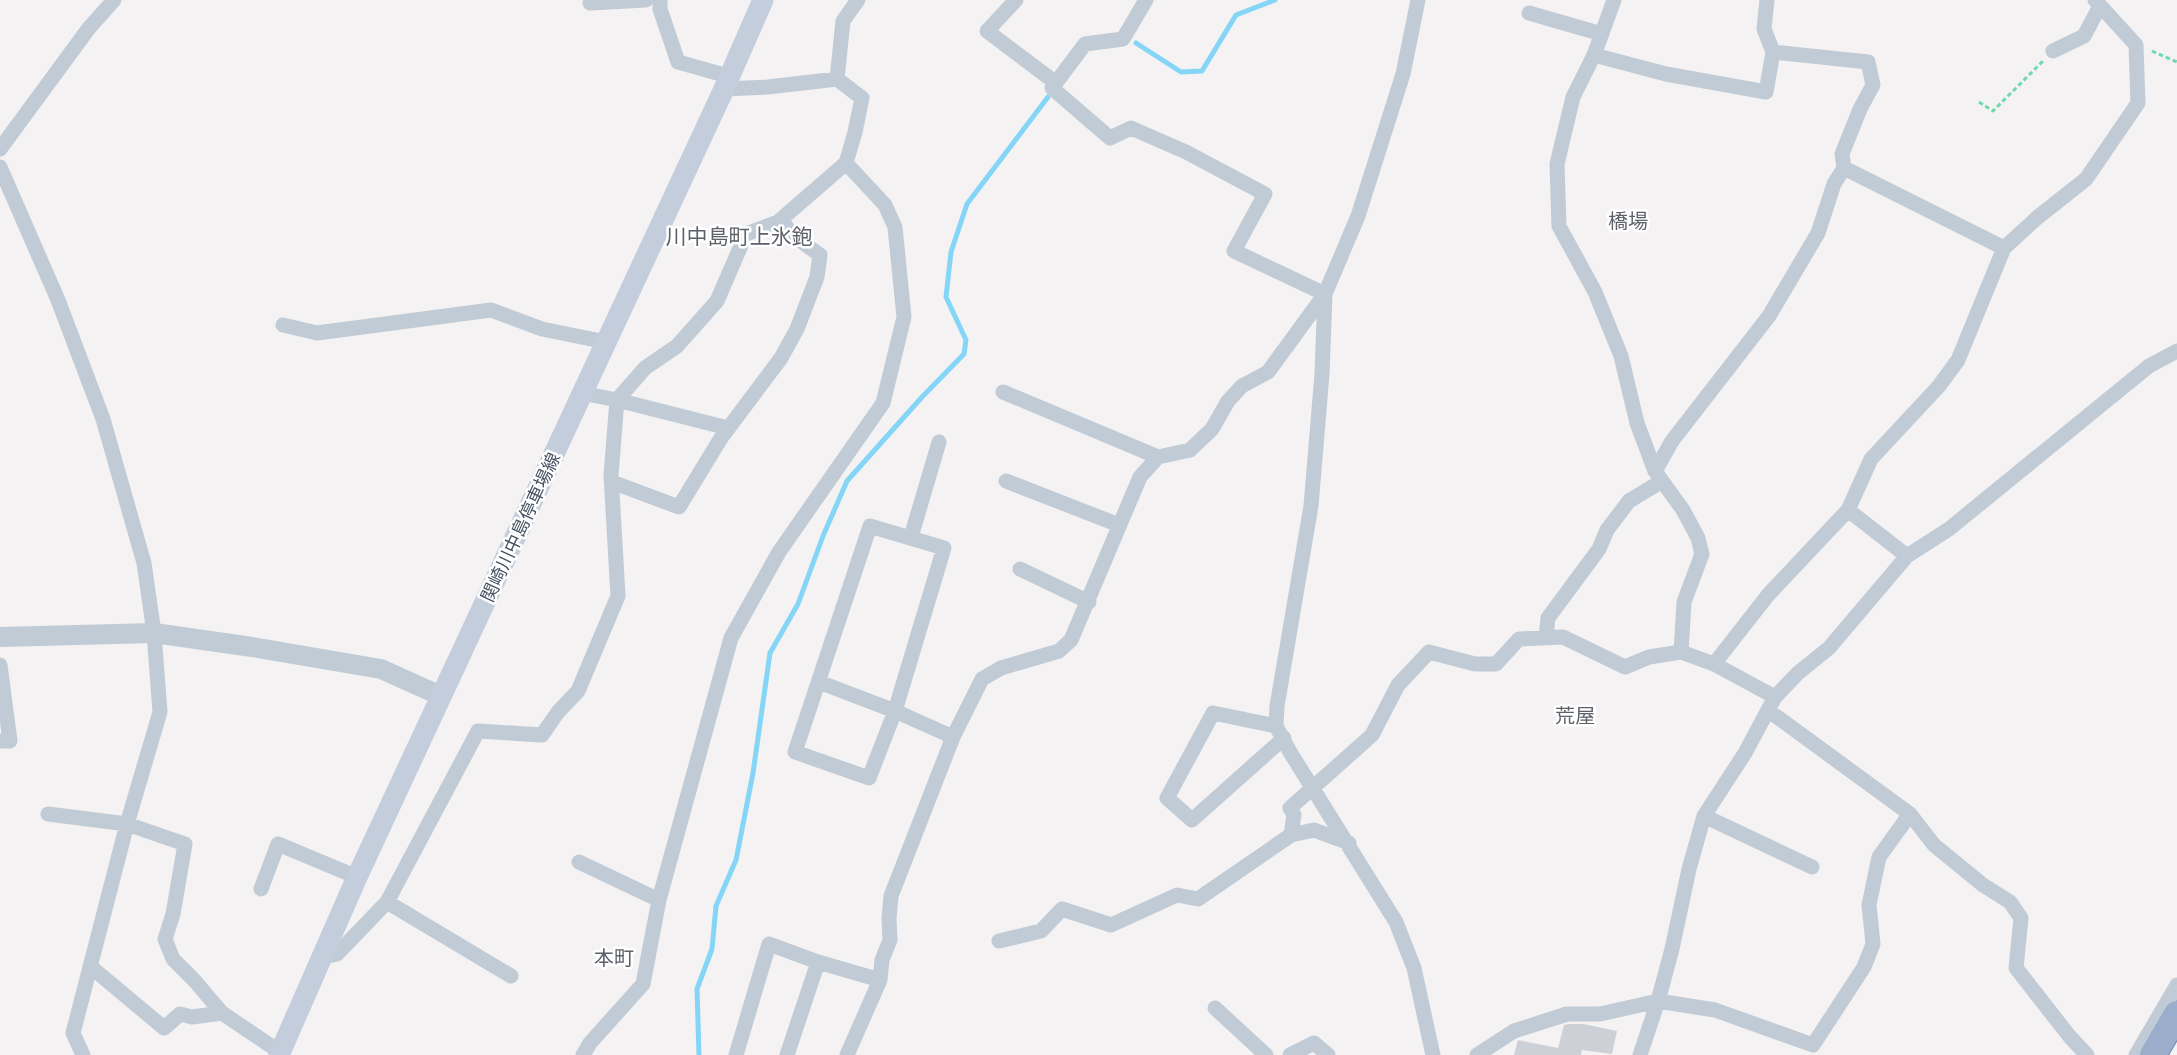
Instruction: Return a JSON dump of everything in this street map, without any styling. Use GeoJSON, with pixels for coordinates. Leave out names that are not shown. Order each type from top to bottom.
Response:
{"type":"FeatureCollection","features":[{"type":"Feature","properties":{"kind":"highway"},"geometry":{"type":"LineString","coordinates":[[2153,1055],[2177,1014]]}},
{"type":"Feature","properties":{"kind":"main road","name":"関崎川中島停車場線"},"geometry":{"type":"LineString","coordinates":[[280,1054],[357,877],[763,0]]}},
{"type":"Feature","properties":{"kind":"street"},"geometry":{"type":"LineString","coordinates":[[0,149],[89,28],[114,0]]}},
{"type":"Feature","properties":{"kind":"street"},"geometry":{"type":"LineString","coordinates":[[590,3],[646,0]]}},
{"type":"Feature","properties":{"kind":"street"},"geometry":{"type":"LineString","coordinates":[[324,957],[337,954],[387,902],[478,731],[542,735],[558,712],[578,691],[618,596],[612,482],[617,400],[645,368],[677,346],[717,300],[746,234],[781,220],[846,163],[862,99],[837,79],[768,87],[726,82],[678,62],[660,9],[660,0]]}},
{"type":"Feature","properties":{"kind":"street"},"geometry":{"type":"LineString","coordinates":[[837,79],[843,21],[858,0]]}},
{"type":"Feature","properties":{"kind":"street"},"geometry":{"type":"LineString","coordinates":[[1016,0],[987,31],[1056,83]]}},
{"type":"Feature","properties":{"kind":"street"},"geometry":{"type":"LineString","coordinates":[[1146,0],[1123,39],[1085,44],[1052,88],[1110,138],[1131,128],[1186,152],[1265,194],[1234,251],[1325,294]]}},
{"type":"Feature","properties":{"kind":"street"},"geometry":{"type":"LineString","coordinates":[[1003,392],[1158,457],[1190,450],[1212,429],[1228,401],[1242,386],[1268,372],[1325,294],[1358,216],[1403,74],[1418,0]]}},
{"type":"Feature","properties":{"kind":"street"},"geometry":{"type":"LineString","coordinates":[[1614,0],[1594,55],[1573,97],[1557,164],[1559,226],[1595,292],[1621,357],[1637,423],[1658,476],[1683,510],[1698,538],[1702,554],[1684,602],[1681,652]]}},
{"type":"Feature","properties":{"kind":"street"},"geometry":{"type":"LineString","coordinates":[[1594,55],[1666,74],[1766,92],[1773,52],[1764,29],[1767,0]]}},
{"type":"Feature","properties":{"kind":"street"},"geometry":{"type":"LineString","coordinates":[[1714,664],[1768,595],[1848,510],[1871,459],[1939,386],[1958,360],[2004,248],[2038,217],[2086,179],[2138,103],[2136,45],[2098,3],[2084,36],[2053,51]]}},
{"type":"Feature","properties":{"kind":"street"},"geometry":{"type":"LineString","coordinates":[[1529,13],[1602,34]]}},
{"type":"Feature","properties":{"kind":"street"},"geometry":{"type":"LineString","coordinates":[[1546,637],[1548,618],[1599,549],[1607,531],[1629,501],[1658,476],[1672,441],[1769,316],[1818,233],[1834,184],[1844,168],[1842,154],[1860,109],[1873,85],[1868,62],[1773,52]]}},
{"type":"Feature","properties":{"kind":"street"},"geometry":{"type":"LineString","coordinates":[[584,1055],[590,1043],[643,984],[659,900],[731,638],[779,552],[883,404],[904,317],[895,227],[885,205],[846,163]]}},
{"type":"Feature","properties":{"kind":"street"},"geometry":{"type":"LineString","coordinates":[[0,167],[58,300],[103,419],[144,563],[154,633],[160,712],[126,825],[73,1033],[82,1055]]}},
{"type":"Feature","properties":{"kind":"street"},"geometry":{"type":"LineString","coordinates":[[1844,168],[2004,248]]}},
{"type":"Feature","properties":{"kind":"street"},"geometry":{"type":"LineString","coordinates":[[612,482],[679,507],[728,428],[782,358],[797,329],[817,277],[820,255],[794,236],[781,220]]}},
{"type":"Feature","properties":{"kind":"street"},"geometry":{"type":"LineString","coordinates":[[1325,294],[1322,375],[1311,506],[1277,706],[1280,732],[1290,752],[1396,922],[1414,969],[1432,1055]]}},
{"type":"Feature","properties":{"kind":"street"},"geometry":{"type":"LineString","coordinates":[[283,326],[317,333],[491,310],[542,329],[606,342]]}},
{"type":"Feature","properties":{"kind":"street"},"geometry":{"type":"LineString","coordinates":[[1640,1055],[1672,949],[1689,869],[1704,816],[1745,753],[1772,704],[1798,673],[1829,648],[1907,556],[1949,529],[2149,366],[2177,351]]}},
{"type":"Feature","properties":{"kind":"street"},"geometry":{"type":"LineString","coordinates":[[582,393],[728,428]]}},
{"type":"Feature","properties":{"kind":"street"},"geometry":{"type":"LineString","coordinates":[[911,537],[939,442]]}},
{"type":"Feature","properties":{"kind":"street"},"geometry":{"type":"LineString","coordinates":[[847,1055],[880,980],[882,960],[890,940],[891,896],[952,737],[982,679],[1001,668],[1059,651],[1071,640],[1140,477],[1158,457]]}},
{"type":"Feature","properties":{"kind":"street"},"geometry":{"type":"LineString","coordinates":[[1006,481],[1119,525]]}},
{"type":"Feature","properties":{"kind":"street"},"geometry":{"type":"LineString","coordinates":[[1848,510],[1907,556]]}},
{"type":"Feature","properties":{"kind":"street"},"geometry":{"type":"LineString","coordinates":[[870,526],[944,549],[896,711],[870,778],[795,752],[819,682],[870,526]]}},
{"type":"Feature","properties":{"kind":"street"},"geometry":{"type":"LineString","coordinates":[[1020,569],[1089,602]]}},
{"type":"Feature","properties":{"kind":"street"},"geometry":{"type":"LineString","coordinates":[[0,637],[154,633],[381,669],[441,696]]}},
{"type":"Feature","properties":{"kind":"street"},"geometry":{"type":"LineString","coordinates":[[1291,835],[1294,815],[1290,808],[1372,735],[1398,685],[1429,652],[1475,664],[1496,664],[1519,639],[1546,637],[1563,637],[1625,667],[1650,657],[1681,652],[1714,664],[1772,704],[1910,814],[1934,845],[1983,885],[2010,902],[2021,918],[2016,968],[2087,1055]]}},
{"type":"Feature","properties":{"kind":"street"},"geometry":{"type":"LineString","coordinates":[[0,664],[10,741],[0,741]]}},
{"type":"Feature","properties":{"kind":"street"},"geometry":{"type":"LineString","coordinates":[[819,682],[896,711],[952,737]]}},
{"type":"Feature","properties":{"kind":"street"},"geometry":{"type":"LineString","coordinates":[[1213,713],[1280,732],[1192,820],[1167,798],[1213,713]]}},
{"type":"Feature","properties":{"kind":"street"},"geometry":{"type":"LineString","coordinates":[[48,814],[126,825],[185,844],[173,914],[165,939],[172,959],[222,1013],[280,1054]]}},
{"type":"Feature","properties":{"kind":"street"},"geometry":{"type":"LineString","coordinates":[[1477,1055],[1514,1031],[1567,1014],[1600,1014],[1658,1001],[1715,1010],[1813,1045],[1864,968],[1873,944],[1869,905],[1880,857],[1910,814]]}},
{"type":"Feature","properties":{"kind":"street"},"geometry":{"type":"LineString","coordinates":[[1704,816],[1812,867]]}},
{"type":"Feature","properties":{"kind":"street"},"geometry":{"type":"LineString","coordinates":[[999,941],[1041,931],[1062,909],[1112,925],[1177,895],[1198,899],[1291,835],[1314,830],[1348,843]]}},
{"type":"Feature","properties":{"kind":"street"},"geometry":{"type":"LineString","coordinates":[[261,889],[278,844],[357,877]]}},
{"type":"Feature","properties":{"kind":"street"},"geometry":{"type":"LineString","coordinates":[[579,862],[659,900]]}},
{"type":"Feature","properties":{"kind":"street"},"geometry":{"type":"LineString","coordinates":[[387,902],[511,976]]}},
{"type":"Feature","properties":{"kind":"street"},"geometry":{"type":"LineString","coordinates":[[736,1055],[769,944],[818,962],[880,980]]}},
{"type":"Feature","properties":{"kind":"street"},"geometry":{"type":"LineString","coordinates":[[787,1055],[818,962]]}},
{"type":"Feature","properties":{"kind":"street"},"geometry":{"type":"LineString","coordinates":[[90,967],[164,1028],[180,1014],[192,1017],[222,1013]]}},
{"type":"Feature","properties":{"kind":"street"},"geometry":{"type":"LineString","coordinates":[[2136,1055],[2177,985]]}},
{"type":"Feature","properties":{"kind":"street"},"geometry":{"type":"LineString","coordinates":[[1215,1008],[1266,1055]]}},
{"type":"Feature","properties":{"kind":"street"},"geometry":{"type":"LineString","coordinates":[[1290,1055],[1314,1043],[1328,1055]]}},
{"type":"Feature","properties":{"kind":"path"},"geometry":{"type":"LineString","coordinates":[[2136,45],[2177,62]]}},
{"type":"Feature","properties":{"kind":"path"},"geometry":{"type":"LineString","coordinates":[[1979,102],[1993,111],[2053,51]]}},
{"type":"Feature","properties":{"kind":"building"},"geometry":{"type":"Polygon","coordinates":[[[1583,1024],[1617,1031],[1612,1054],[1582,1050],[1581,1055],[1514,1055],[1518,1040],[1558,1048],[1564,1025],[1583,1024]]]}},
{"type":"Feature","properties":{"kind":"waterway"},"geometry":{"type":"LineString","coordinates":[[1136,43],[1181,72],[1202,71],[1236,15],[1275,0]]}},
{"type":"Feature","properties":{"kind":"waterway"},"geometry":{"type":"LineString","coordinates":[[699,1055],[697,989],[712,949],[716,906],[736,860],[753,773],[770,653],[798,604],[823,536],[847,481],[964,354],[966,340],[946,297],[951,252],[967,204],[1048,97]]}},
{"type":"Feature","properties":{"kind":"district","name":"橋場"},"geometry":{"type":"Point","coordinates":[1628,220]}},
{"type":"Feature","properties":{"kind":"district","name":"川中島町上氷鉋"},"geometry":{"type":"Point","coordinates":[739,235]}},
{"type":"Feature","properties":{"kind":"district","name":"荒屋"},"geometry":{"type":"Point","coordinates":[1575,715]}},
{"type":"Feature","properties":{"kind":"district","name":"本町"},"geometry":{"type":"Point","coordinates":[614,957]}}]}
